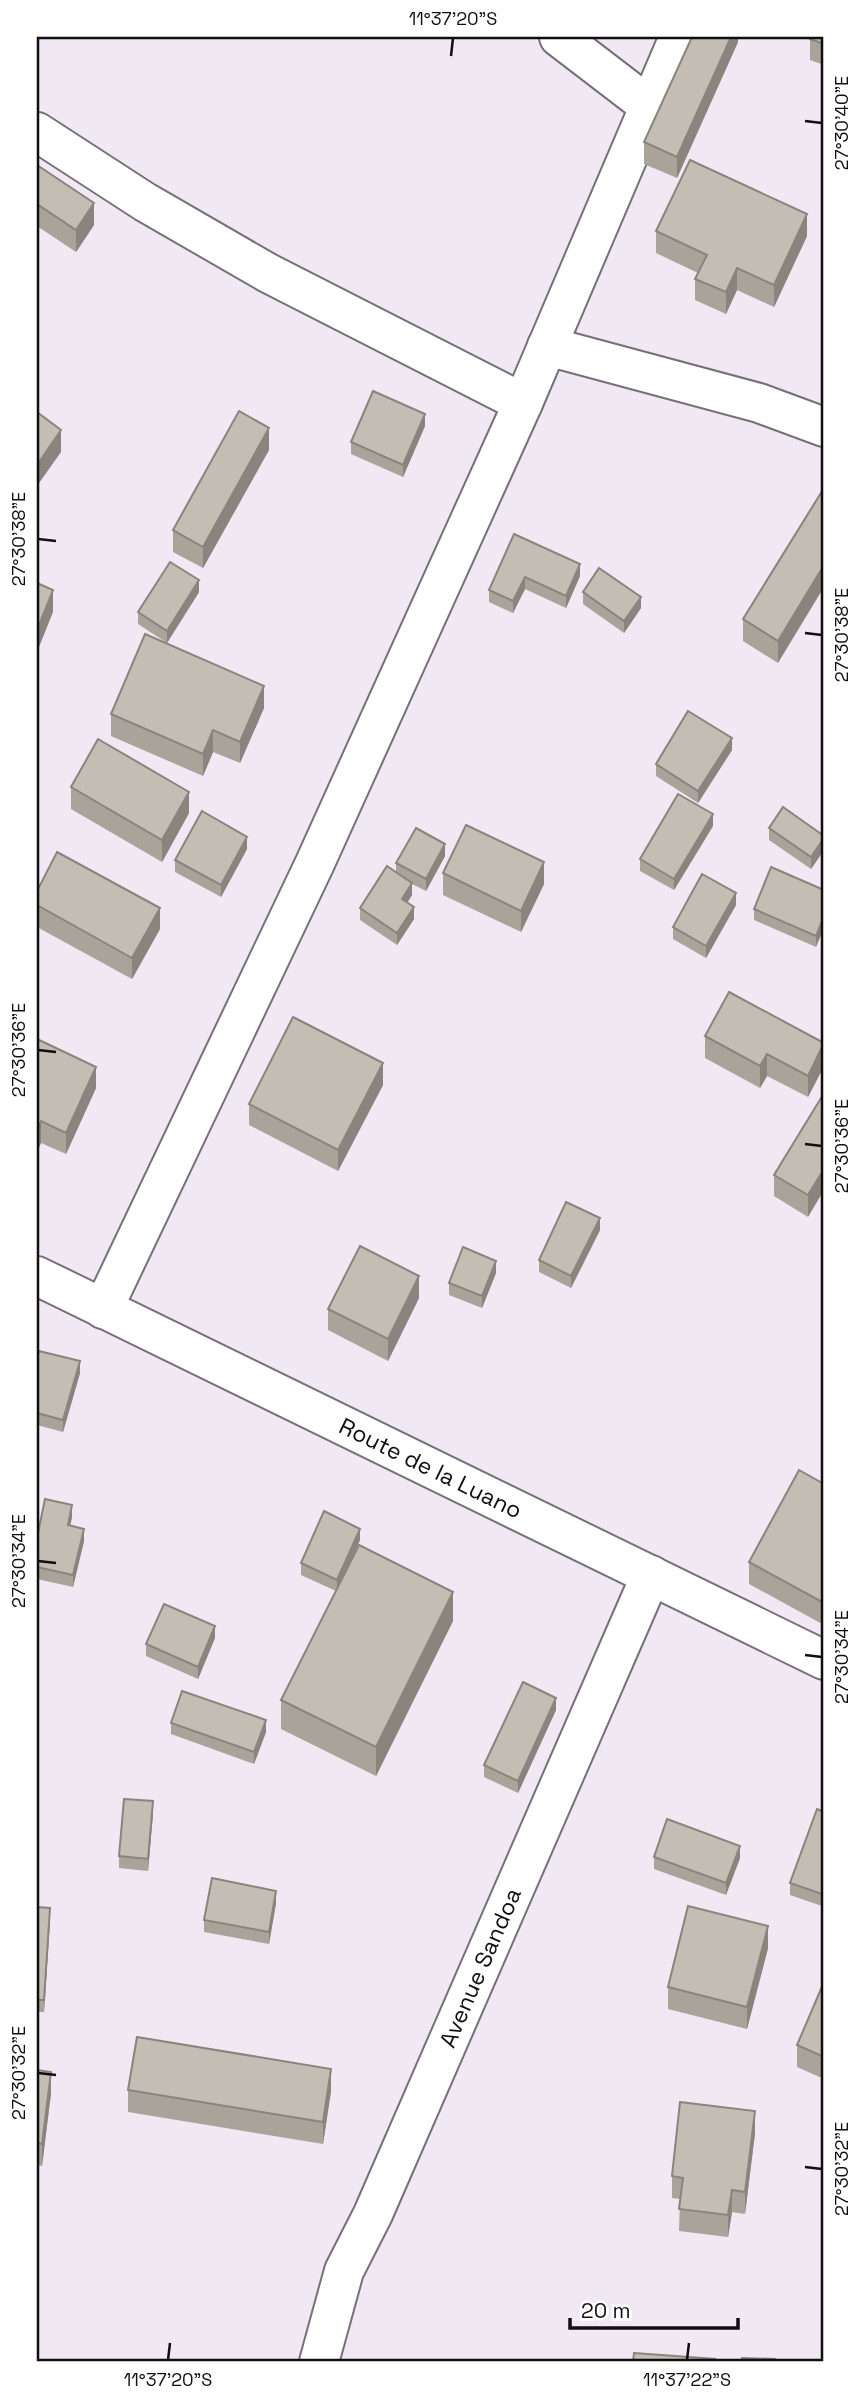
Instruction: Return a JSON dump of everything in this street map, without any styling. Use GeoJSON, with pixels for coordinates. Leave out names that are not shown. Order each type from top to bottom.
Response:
{"type":"FeatureCollection","features":[{"type":"Feature","properties":{"kind":"street"},"geometry":{"type":"LineString","coordinates":[[559,37],[649,106]]}},
{"type":"Feature","properties":{"kind":"street"},"geometry":{"type":"LineString","coordinates":[[103,1309],[316,863],[523,402],[679,37]]}},
{"type":"Feature","properties":{"kind":"street"},"geometry":{"type":"LineString","coordinates":[[37,132],[145,202],[268,273],[523,402]]}},
{"type":"Feature","properties":{"kind":"street"},"geometry":{"type":"LineString","coordinates":[[547,346],[758,403],[824,427]]}},
{"type":"Feature","properties":{"kind":"street","name":"Route de la Luano"},"geometry":{"type":"LineString","coordinates":[[37,1276],[824,1660]]}},
{"type":"Feature","properties":{"kind":"street","name":"Avenue Sandoa"},"geometry":{"type":"LineString","coordinates":[[319,2362],[344,2271],[384,2188],[651,1575]]}},
{"type":"Feature","properties":{"kind":"building"},"geometry":{"type":"Polygon","coordinates":[[[692,37],[731,37],[677,157],[644,142],[692,37]]]}},
{"type":"Feature","properties":{"kind":"building"},"geometry":{"type":"Polygon","coordinates":[[[824,37],[824,44],[810,39],[824,37]]]}},
{"type":"Feature","properties":{"kind":"building"},"geometry":{"type":"Polygon","coordinates":[[[690,160],[807,214],[774,285],[737,268],[726,292],[695,279],[707,255],[656,231],[690,160]]]}},
{"type":"Feature","properties":{"kind":"building"},"geometry":{"type":"Polygon","coordinates":[[[37,165],[94,203],[76,230],[37,204],[37,165]]]}},
{"type":"Feature","properties":{"kind":"building"},"geometry":{"type":"Polygon","coordinates":[[[373,391],[425,414],[403,465],[351,442],[373,391]]]}},
{"type":"Feature","properties":{"kind":"building"},"geometry":{"type":"Polygon","coordinates":[[[239,411],[269,428],[203,547],[173,530],[239,411]]]}},
{"type":"Feature","properties":{"kind":"building"},"geometry":{"type":"Polygon","coordinates":[[[37,412],[61,430],[37,465],[37,412]]]}},
{"type":"Feature","properties":{"kind":"building"},"geometry":{"type":"Polygon","coordinates":[[[824,488],[824,565],[778,641],[743,619],[824,488]]]}},
{"type":"Feature","properties":{"kind":"building"},"geometry":{"type":"Polygon","coordinates":[[[514,534],[580,564],[566,596],[525,577],[513,601],[489,590],[514,534]]]}},
{"type":"Feature","properties":{"kind":"building"},"geometry":{"type":"Polygon","coordinates":[[[170,562],[199,580],[167,631],[138,612],[170,562]]]}},
{"type":"Feature","properties":{"kind":"building"},"geometry":{"type":"Polygon","coordinates":[[[599,568],[641,597],[624,621],[583,592],[599,568]]]}},
{"type":"Feature","properties":{"kind":"building"},"geometry":{"type":"Polygon","coordinates":[[[37,583],[53,590],[37,630],[37,583]]]}},
{"type":"Feature","properties":{"kind":"building"},"geometry":{"type":"Polygon","coordinates":[[[145,634],[264,686],[240,742],[213,730],[203,754],[111,714],[145,634]]]}},
{"type":"Feature","properties":{"kind":"building"},"geometry":{"type":"Polygon","coordinates":[[[688,711],[732,738],[698,791],[656,764],[688,711]]]}},
{"type":"Feature","properties":{"kind":"building"},"geometry":{"type":"Polygon","coordinates":[[[98,739],[189,792],[162,840],[71,787],[98,739]]]}},
{"type":"Feature","properties":{"kind":"building"},"geometry":{"type":"Polygon","coordinates":[[[678,794],[713,814],[674,879],[640,859],[678,794]]]}},
{"type":"Feature","properties":{"kind":"building"},"geometry":{"type":"Polygon","coordinates":[[[783,807],[824,836],[811,857],[769,828],[783,807]]]}},
{"type":"Feature","properties":{"kind":"building"},"geometry":{"type":"Polygon","coordinates":[[[202,811],[247,837],[221,885],[175,860],[202,811]]]}},
{"type":"Feature","properties":{"kind":"building"},"geometry":{"type":"Polygon","coordinates":[[[466,825],[544,862],[521,911],[443,873],[466,825]]]}},
{"type":"Feature","properties":{"kind":"building"},"geometry":{"type":"Polygon","coordinates":[[[416,828],[445,844],[426,879],[396,863],[416,828]]]}},
{"type":"Feature","properties":{"kind":"building"},"geometry":{"type":"Polygon","coordinates":[[[57,852],[160,908],[132,958],[37,905],[37,891],[57,852]]]}},
{"type":"Feature","properties":{"kind":"building"},"geometry":{"type":"Polygon","coordinates":[[[387,866],[412,883],[402,899],[414,907],[397,933],[360,908],[387,866]]]}},
{"type":"Feature","properties":{"kind":"building"},"geometry":{"type":"Polygon","coordinates":[[[771,867],[824,890],[824,916],[816,936],[754,909],[771,867]]]}},
{"type":"Feature","properties":{"kind":"building"},"geometry":{"type":"Polygon","coordinates":[[[702,874],[736,893],[706,946],[673,927],[702,874]]]}},
{"type":"Feature","properties":{"kind":"building"},"geometry":{"type":"Polygon","coordinates":[[[729,992],[824,1043],[808,1076],[767,1054],[760,1066],[705,1036],[729,992]]]}},
{"type":"Feature","properties":{"kind":"building"},"geometry":{"type":"Polygon","coordinates":[[[293,1017],[383,1063],[338,1150],[249,1104],[293,1017]]]}},
{"type":"Feature","properties":{"kind":"building"},"geometry":{"type":"Polygon","coordinates":[[[37,1039],[96,1067],[66,1133],[41,1121],[37,1131],[37,1039]]]}},
{"type":"Feature","properties":{"kind":"building"},"geometry":{"type":"Polygon","coordinates":[[[821,1098],[824,1101],[824,1169],[808,1195],[774,1175],[821,1098]]]}},
{"type":"Feature","properties":{"kind":"building"},"geometry":{"type":"Polygon","coordinates":[[[566,1202],[600,1218],[571,1276],[539,1260],[566,1202]]]}},
{"type":"Feature","properties":{"kind":"building"},"geometry":{"type":"Polygon","coordinates":[[[360,1246],[419,1276],[388,1339],[328,1309],[360,1246]]]}},
{"type":"Feature","properties":{"kind":"building"},"geometry":{"type":"Polygon","coordinates":[[[463,1247],[496,1261],[482,1296],[449,1283],[463,1247]]]}},
{"type":"Feature","properties":{"kind":"building"},"geometry":{"type":"Polygon","coordinates":[[[39,1351],[80,1361],[63,1420],[37,1413],[39,1351]]]}},
{"type":"Feature","properties":{"kind":"building"},"geometry":{"type":"Polygon","coordinates":[[[799,1470],[824,1484],[824,1603],[749,1562],[799,1470]]]}},
{"type":"Feature","properties":{"kind":"building"},"geometry":{"type":"Polygon","coordinates":[[[45,1499],[72,1505],[68,1525],[84,1529],[73,1575],[37,1567],[37,1538],[45,1499]]]}},
{"type":"Feature","properties":{"kind":"building"},"geometry":{"type":"Polygon","coordinates":[[[324,1511],[360,1529],[337,1580],[301,1563],[324,1511]]]}},
{"type":"Feature","properties":{"kind":"building"},"geometry":{"type":"Polygon","coordinates":[[[359,1545],[453,1592],[376,1747],[281,1700],[359,1545]]]}},
{"type":"Feature","properties":{"kind":"building"},"geometry":{"type":"Polygon","coordinates":[[[164,1604],[215,1626],[198,1667],[146,1644],[164,1604]]]}},
{"type":"Feature","properties":{"kind":"building"},"geometry":{"type":"Polygon","coordinates":[[[523,1682],[556,1698],[518,1781],[484,1765],[523,1682]]]}},
{"type":"Feature","properties":{"kind":"building"},"geometry":{"type":"Polygon","coordinates":[[[182,1691],[266,1720],[254,1752],[171,1723],[182,1691]]]}},
{"type":"Feature","properties":{"kind":"building"},"geometry":{"type":"Polygon","coordinates":[[[124,1799],[153,1801],[148,1859],[119,1856],[124,1799]]]}},
{"type":"Feature","properties":{"kind":"building"},"geometry":{"type":"Polygon","coordinates":[[[817,1809],[824,1812],[822,1894],[790,1883],[817,1809]]]}},
{"type":"Feature","properties":{"kind":"building"},"geometry":{"type":"Polygon","coordinates":[[[667,1819],[740,1846],[726,1883],[654,1857],[667,1819]]]}},
{"type":"Feature","properties":{"kind":"building"},"geometry":{"type":"Polygon","coordinates":[[[212,1878],[276,1891],[269,1932],[204,1920],[212,1878]]]}},
{"type":"Feature","properties":{"kind":"building"},"geometry":{"type":"Polygon","coordinates":[[[688,1906],[768,1926],[747,2007],[668,1987],[688,1906]]]}},
{"type":"Feature","properties":{"kind":"building"},"geometry":{"type":"Polygon","coordinates":[[[37,1907],[50,1908],[44,2000],[37,2000],[37,1907]]]}},
{"type":"Feature","properties":{"kind":"building"},"geometry":{"type":"Polygon","coordinates":[[[824,1982],[824,2057],[797,2045],[824,1982]]]}},
{"type":"Feature","properties":{"kind":"building"},"geometry":{"type":"Polygon","coordinates":[[[137,2037],[331,2069],[323,2122],[128,2090],[137,2037]]]}},
{"type":"Feature","properties":{"kind":"building"},"geometry":{"type":"Polygon","coordinates":[[[37,2070],[51,2072],[42,2144],[37,2143],[37,2070]]]}},
{"type":"Feature","properties":{"kind":"building"},"geometry":{"type":"Polygon","coordinates":[[[680,2102],[755,2111],[745,2192],[732,2190],[728,2215],[679,2209],[683,2178],[672,2176],[680,2102]]]}},
{"type":"Feature","properties":{"kind":"building"},"geometry":{"type":"Polygon","coordinates":[[[634,2353],[715,2359],[714,2362],[633,2362],[634,2353]]]}},
{"type":"Feature","properties":{"kind":"building"},"geometry":{"type":"Polygon","coordinates":[[[742,2358],[775,2359],[775,2362],[742,2362],[742,2358]]]}}]}
